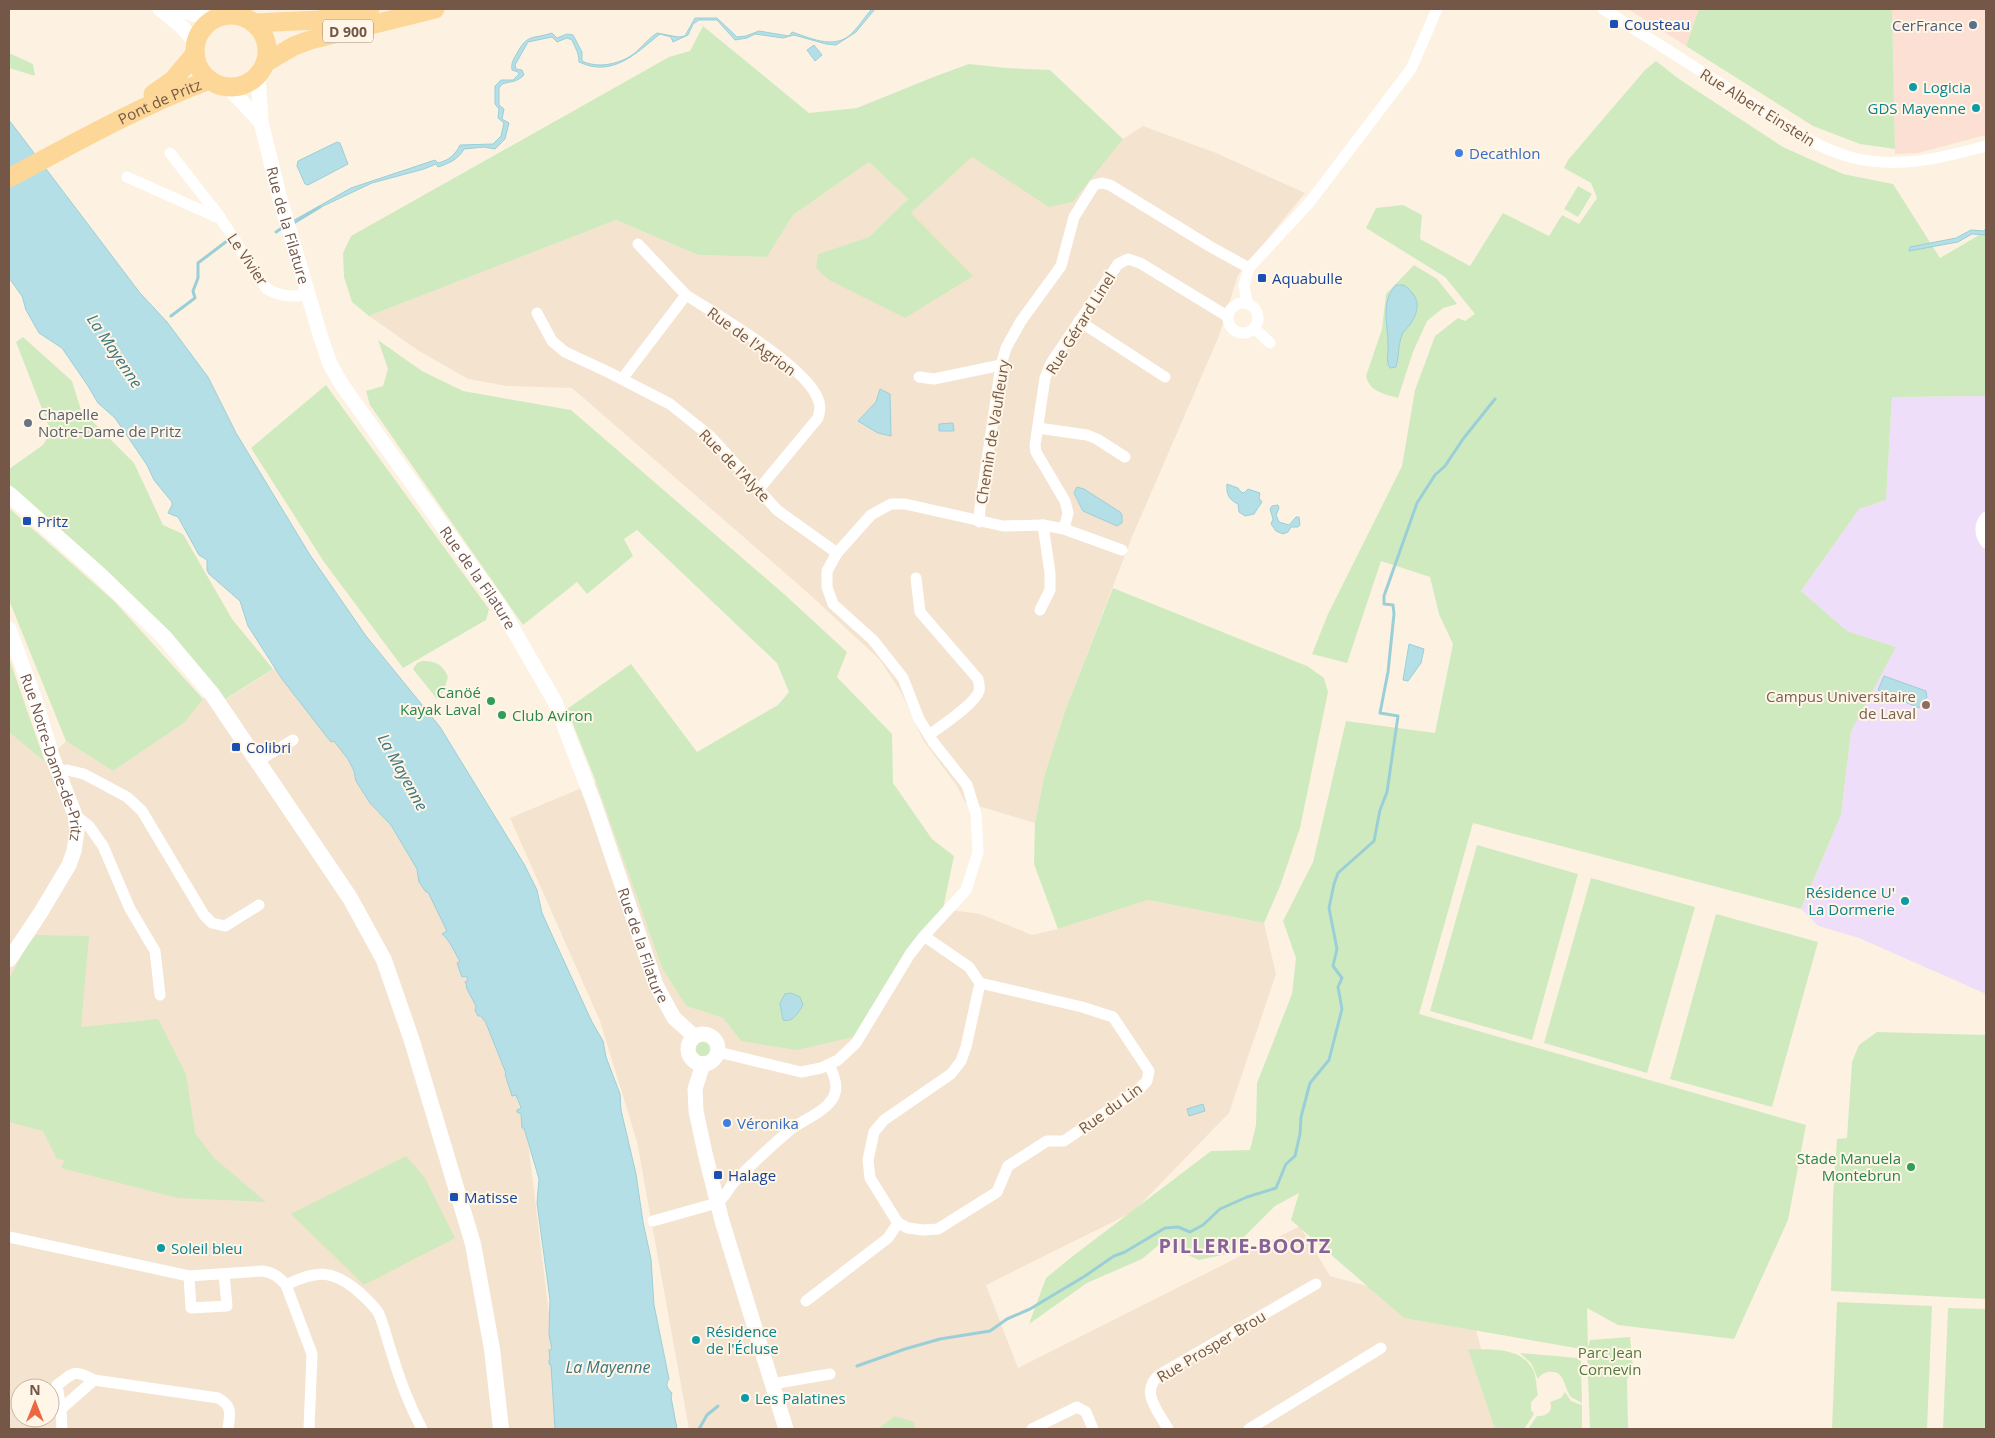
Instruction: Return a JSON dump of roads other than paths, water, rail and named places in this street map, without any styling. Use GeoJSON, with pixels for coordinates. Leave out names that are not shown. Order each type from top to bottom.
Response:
{"type":"FeatureCollection","features":[{"type":"Feature","properties":{"kind":"main road","name":"D 900"},"geometry":{"type":"LineString","coordinates":[[253,23],[319,20],[370,9]]}},
{"type":"Feature","properties":{"kind":"main road","name":"D 900"},"geometry":{"type":"LineString","coordinates":[[262,69],[294,46],[310,40],[435,9]]}},
{"type":"Feature","properties":{"kind":"main road"},"geometry":{"type":"LineString","coordinates":[[234,15],[253,23],[261,31],[266,41],[267,52],[262,69],[250,82],[240,86],[228,87],[209,80],[197,64],[195,48],[200,34],[214,20],[234,15]]}},
{"type":"Feature","properties":{"kind":"main road","name":"Pont de Pritz"},"geometry":{"type":"LineString","coordinates":[[110,125],[173,80],[195,48]]}},
{"type":"Feature","properties":{"kind":"main road","name":"Pont de Pritz"},"geometry":{"type":"LineString","coordinates":[[9,178],[175,93],[209,80]]}},
{"type":"Feature","properties":{"kind":"main road"},"geometry":{"type":"LineString","coordinates":[[9,494],[101,576],[164,637],[212,694],[256,762],[350,898],[384,960],[412,1041],[473,1244],[492,1348],[501,1429]]}},
{"type":"Feature","properties":{"kind":"street"},"geometry":{"type":"LineString","coordinates":[[160,9],[181,26],[195,48]]}},
{"type":"Feature","properties":{"kind":"street"},"geometry":{"type":"LineString","coordinates":[[177,9],[214,20]]}},
{"type":"Feature","properties":{"kind":"street"},"geometry":{"type":"LineString","coordinates":[[1247,303],[1244,286],[1249,268],[1266,252],[1309,203],[1411,68],[1437,9]]}},
{"type":"Feature","properties":{"kind":"street","name":"Rue Albert Einstein"},"geometry":{"type":"LineString","coordinates":[[1603,9],[1811,142],[1838,153],[1876,162],[1913,162],[1941,158],[1986,146]]}},
{"type":"Feature","properties":{"kind":"street","name":"Rue de la Filature"},"geometry":{"type":"LineString","coordinates":[[262,69],[261,122],[308,295],[327,356],[342,385],[499,605],[555,702],[594,803],[656,985],[674,1018],[694,1036]]}},
{"type":"Feature","properties":{"kind":"street","name":"Rue de la Filature"},"geometry":{"type":"LineString","coordinates":[[228,87],[261,122]]}},
{"type":"Feature","properties":{"kind":"street","name":"Le Vivier"},"geometry":{"type":"LineString","coordinates":[[170,153],[221,219],[266,288],[274,293],[290,297],[308,295]]}},
{"type":"Feature","properties":{"kind":"street","name":"Le Vivier"},"geometry":{"type":"LineString","coordinates":[[127,177],[221,219]]}},
{"type":"Feature","properties":{"kind":"street","name":"Chemin de Vaufleury"},"geometry":{"type":"LineString","coordinates":[[980,522],[980,508],[1001,365],[1006,348],[1021,321],[1061,266],[1074,217],[1094,185],[1110,184],[1211,248],[1249,268]]}},
{"type":"Feature","properties":{"kind":"street","name":"Rue de l'Agrion"},"geometry":{"type":"LineString","coordinates":[[638,244],[686,295],[778,356],[802,377],[818,398],[820,410],[818,418],[760,489]]}},
{"type":"Feature","properties":{"kind":"street","name":"Rue Gérard Linel"},"geometry":{"type":"LineString","coordinates":[[1064,529],[1068,513],[1065,500],[1036,452],[1035,445],[1046,374],[1051,363],[1118,264],[1128,259],[1140,263],[1227,316]]}},
{"type":"Feature","properties":{"kind":"street"},"geometry":{"type":"LineString","coordinates":[[622,379],[686,295]]}},
{"type":"Feature","properties":{"kind":"street"},"geometry":{"type":"LineString","coordinates":[[1247,303],[1257,313],[1257,322],[1254,328],[1247,333],[1237,332],[1229,326],[1227,316],[1232,307],[1237,304],[1247,303]]}},
{"type":"Feature","properties":{"kind":"street","name":"Rue de l'Alyte"},"geometry":{"type":"LineString","coordinates":[[537,313],[552,341],[564,352],[670,404],[710,436],[777,510],[837,552]]}},
{"type":"Feature","properties":{"kind":"street"},"geometry":{"type":"LineString","coordinates":[[1079,321],[1165,377]]}},
{"type":"Feature","properties":{"kind":"street"},"geometry":{"type":"LineString","coordinates":[[1254,328],[1270,343]]}},
{"type":"Feature","properties":{"kind":"street"},"geometry":{"type":"LineString","coordinates":[[919,377],[934,379],[1001,365]]}},
{"type":"Feature","properties":{"kind":"street"},"geometry":{"type":"LineString","coordinates":[[1038,428],[1087,435],[1097,439],[1125,457]]}},
{"type":"Feature","properties":{"kind":"street"},"geometry":{"type":"LineString","coordinates":[[718,1052],[801,1072],[829,1065],[846,1053],[856,1043],[910,954],[966,890],[978,852],[976,814],[967,785],[919,719],[903,678],[873,640],[833,604],[827,587],[827,571],[837,552],[871,516],[891,504],[926,508],[1003,526],[1043,525],[1064,529],[1122,550]]}},
{"type":"Feature","properties":{"kind":"street"},"geometry":{"type":"LineString","coordinates":[[1986,518],[1981,532],[1986,543]]}},
{"type":"Feature","properties":{"kind":"street"},"geometry":{"type":"LineString","coordinates":[[1040,610],[1050,590],[1050,573],[1043,525]]}},
{"type":"Feature","properties":{"kind":"street"},"geometry":{"type":"LineString","coordinates":[[916,578],[920,612],[978,679],[979,685],[979,692],[970,702],[929,735]]}},
{"type":"Feature","properties":{"kind":"street","name":"Rue Notre-Dame-de-Pritz"},"geometry":{"type":"LineString","coordinates":[[9,630],[75,815],[76,831],[74,851],[69,866],[42,912],[9,960]]}},
{"type":"Feature","properties":{"kind":"street"},"geometry":{"type":"LineString","coordinates":[[256,762],[293,740]]}},
{"type":"Feature","properties":{"kind":"street"},"geometry":{"type":"LineString","coordinates":[[59,772],[67,770],[84,774],[127,797],[142,811],[204,914],[212,922],[225,926],[259,906]]}},
{"type":"Feature","properties":{"kind":"street"},"geometry":{"type":"LineString","coordinates":[[75,815],[89,826],[103,846],[130,909],[155,951],[160,994]]}},
{"type":"Feature","properties":{"kind":"street"},"geometry":{"type":"LineString","coordinates":[[806,1301],[888,1238],[898,1223],[870,1178],[868,1160],[874,1132],[884,1120],[951,1074],[961,1061],[966,1046],[980,984],[969,967],[924,936]]}},
{"type":"Feature","properties":{"kind":"street","name":"Rue du Lin"},"geometry":{"type":"LineString","coordinates":[[898,1223],[908,1228],[938,1229],[997,1192],[1008,1166],[1046,1141],[1064,1141],[1138,1090],[1147,1081],[1149,1071],[1113,1017],[1082,1007],[980,984]]}},
{"type":"Feature","properties":{"kind":"street"},"geometry":{"type":"LineString","coordinates":[[699,1034],[709,1035],[716,1042],[718,1052],[712,1060],[703,1064],[695,1062],[688,1051],[689,1043],[694,1036],[699,1034]]}},
{"type":"Feature","properties":{"kind":"street"},"geometry":{"type":"LineString","coordinates":[[703,1064],[695,1089],[696,1111],[717,1203],[786,1429]]}},
{"type":"Feature","properties":{"kind":"street"},"geometry":{"type":"LineString","coordinates":[[652,1221],[717,1203],[734,1182],[775,1143],[792,1128],[825,1107],[833,1098],[836,1091],[829,1065]]}},
{"type":"Feature","properties":{"kind":"street"},"geometry":{"type":"LineString","coordinates":[[9,1237],[189,1276],[263,1271],[272,1273],[280,1278],[286,1286],[312,1354],[309,1429]]}},
{"type":"Feature","properties":{"kind":"street"},"geometry":{"type":"LineString","coordinates":[[286,1286],[305,1275],[323,1273],[334,1275],[350,1284],[366,1298],[379,1314],[409,1403],[422,1429]]}},
{"type":"Feature","properties":{"kind":"street"},"geometry":{"type":"LineString","coordinates":[[189,1276],[191,1308],[227,1306],[224,1274]]}},
{"type":"Feature","properties":{"kind":"street","name":"Rue Prosper Brou"},"geometry":{"type":"LineString","coordinates":[[1168,1429],[1152,1399],[1150,1393],[1152,1381],[1159,1375],[1316,1284]]}},
{"type":"Feature","properties":{"kind":"street"},"geometry":{"type":"LineString","coordinates":[[1249,1429],[1269,1424],[1381,1348]]}},
{"type":"Feature","properties":{"kind":"street"},"geometry":{"type":"LineString","coordinates":[[62,1429],[57,1385],[74,1372],[79,1372],[94,1380],[218,1398],[225,1402],[229,1409],[228,1429]]}},
{"type":"Feature","properties":{"kind":"street"},"geometry":{"type":"LineString","coordinates":[[772,1384],[830,1374]]}},
{"type":"Feature","properties":{"kind":"street"},"geometry":{"type":"LineString","coordinates":[[61,1409],[94,1380]]}},
{"type":"Feature","properties":{"kind":"street"},"geometry":{"type":"LineString","coordinates":[[1032,1429],[1077,1407],[1086,1412],[1094,1429]]}},
{"type":"Feature","properties":{"kind":"water"},"geometry":{"type":"Polygon","coordinates":[[[872,9],[875,9],[856,32],[836,45],[794,35],[783,38],[755,34],[747,38],[735,40],[717,20],[699,20],[693,24],[688,35],[673,42],[671,37],[660,34],[642,49],[623,61],[603,67],[579,62],[578,53],[572,40],[567,38],[557,42],[552,37],[528,42],[515,65],[516,69],[522,70],[524,75],[516,81],[502,84],[499,88],[499,105],[504,109],[502,119],[509,123],[505,139],[495,149],[484,147],[464,149],[453,161],[446,164],[438,167],[436,164],[372,183],[318,207],[291,222],[351,188],[435,160],[438,163],[445,161],[454,154],[460,145],[493,144],[501,136],[504,123],[498,118],[499,109],[495,104],[495,86],[501,80],[513,80],[519,74],[512,70],[512,62],[520,48],[530,38],[552,33],[557,38],[567,34],[573,35],[582,52],[582,61],[602,65],[624,60],[657,33],[678,37],[685,36],[695,18],[717,18],[737,37],[759,31],[789,36],[792,32],[824,42],[832,42],[840,41],[847,37],[872,9]]]}},
{"type":"Feature","properties":{"kind":"water"},"geometry":{"type":"Polygon","coordinates":[[[814,45],[822,55],[815,61],[807,50],[814,45]]]}},
{"type":"Feature","properties":{"kind":"water","name":"La Mayenne"},"geometry":{"type":"Polygon","coordinates":[[[9,120],[140,293],[167,322],[208,377],[236,433],[310,555],[366,636],[440,727],[524,864],[537,890],[542,913],[592,1022],[603,1041],[606,1057],[620,1094],[621,1110],[636,1174],[651,1259],[654,1305],[669,1379],[667,1386],[672,1393],[671,1397],[677,1429],[555,1429],[551,1365],[549,1364],[549,1350],[552,1349],[549,1335],[550,1300],[537,1203],[539,1179],[524,1128],[522,1128],[521,1114],[517,1112],[521,1108],[516,1095],[512,1096],[506,1073],[486,1023],[481,1016],[478,1016],[475,1010],[476,1006],[466,987],[465,982],[468,980],[466,976],[462,977],[457,963],[460,961],[450,943],[442,934],[447,931],[428,892],[419,882],[417,869],[391,825],[370,803],[356,781],[354,771],[348,759],[334,741],[331,742],[282,679],[248,626],[240,601],[209,574],[207,560],[199,555],[178,517],[168,513],[172,502],[154,480],[147,465],[115,418],[98,403],[62,348],[39,333],[26,310],[22,296],[9,278],[9,120]]]}},
{"type":"Feature","properties":{"kind":"water"},"geometry":{"type":"Polygon","coordinates":[[[337,142],[340,143],[348,164],[308,185],[305,184],[297,166],[298,161],[337,142]]]}},
{"type":"Feature","properties":{"kind":"water"},"geometry":{"type":"Polygon","coordinates":[[[1986,228],[1986,235],[1972,234],[1958,242],[1909,251],[1910,247],[1956,238],[1971,230],[1984,231],[1986,228]]]}},
{"type":"Feature","properties":{"kind":"water"},"geometry":{"type":"Polygon","coordinates":[[[1396,285],[1404,285],[1413,294],[1416,299],[1417,309],[1413,320],[1402,334],[1396,367],[1390,368],[1387,360],[1386,306],[1391,292],[1396,285]]]}},
{"type":"Feature","properties":{"kind":"water"},"geometry":{"type":"Polygon","coordinates":[[[880,389],[890,394],[891,436],[878,433],[858,421],[876,402],[880,389]]]}},
{"type":"Feature","properties":{"kind":"water"},"geometry":{"type":"Polygon","coordinates":[[[953,423],[954,431],[939,431],[939,424],[953,423]]]}},
{"type":"Feature","properties":{"kind":"water"},"geometry":{"type":"Polygon","coordinates":[[[1227,484],[1238,488],[1244,493],[1248,489],[1260,493],[1259,498],[1262,502],[1254,514],[1245,516],[1239,512],[1238,504],[1232,501],[1229,496],[1227,484]]]}},
{"type":"Feature","properties":{"kind":"water"},"geometry":{"type":"Polygon","coordinates":[[[1077,487],[1084,489],[1120,512],[1122,523],[1117,526],[1083,511],[1074,493],[1077,487]]]}},
{"type":"Feature","properties":{"kind":"water"},"geometry":{"type":"Polygon","coordinates":[[[1278,505],[1279,508],[1276,515],[1279,522],[1289,525],[1296,517],[1299,517],[1300,525],[1298,527],[1291,527],[1288,532],[1283,534],[1276,531],[1271,524],[1273,519],[1270,509],[1272,506],[1278,505]]]}},
{"type":"Feature","properties":{"kind":"water"},"geometry":{"type":"Polygon","coordinates":[[[1409,644],[1424,649],[1421,663],[1408,681],[1403,680],[1409,644]]]}},
{"type":"Feature","properties":{"kind":"water"},"geometry":{"type":"Polygon","coordinates":[[[1884,676],[1926,691],[1927,697],[1919,708],[1878,690],[1884,676]]]}},
{"type":"Feature","properties":{"kind":"water"},"geometry":{"type":"Polygon","coordinates":[[[791,993],[800,997],[803,1005],[792,1019],[787,1021],[783,1020],[780,1003],[785,994],[791,993]]]}},
{"type":"Feature","properties":{"kind":"water"},"geometry":{"type":"Polygon","coordinates":[[[1203,1104],[1205,1111],[1189,1116],[1187,1109],[1203,1104]]]}},
{"type":"Feature","properties":{"kind":"waterway"},"geometry":{"type":"LineString","coordinates":[[292,224],[320,207]]}},
{"type":"Feature","properties":{"kind":"waterway"},"geometry":{"type":"LineString","coordinates":[[276,232],[282,228]]}},
{"type":"Feature","properties":{"kind":"waterway"},"geometry":{"type":"LineString","coordinates":[[171,316],[195,298],[193,291],[198,278],[198,263],[227,241]]}},
{"type":"Feature","properties":{"kind":"waterway"},"geometry":{"type":"LineString","coordinates":[[857,1366],[940,1339],[990,1331],[1007,1319],[1030,1309],[1085,1276],[1114,1256],[1125,1252],[1165,1228],[1178,1227],[1190,1232],[1203,1225],[1220,1209],[1247,1197],[1276,1188],[1286,1164],[1295,1156],[1300,1134],[1301,1117],[1310,1083],[1329,1060],[1342,1009],[1338,987],[1342,978],[1333,966],[1337,949],[1329,908],[1334,884],[1338,873],[1374,841],[1380,810],[1387,792],[1398,716],[1380,713],[1388,672],[1394,614],[1393,605],[1384,604],[1384,596],[1417,503],[1435,475],[1445,466],[1463,439],[1495,399]]}},
{"type":"Feature","properties":{"kind":"waterway"},"geometry":{"type":"LineString","coordinates":[[699,1429],[707,1415],[718,1406]]}},
{"type":"Feature","properties":{"kind":"place","name":"Cousteau"},"geometry":{"type":"Point","coordinates":[1614,24]}},
{"type":"Feature","properties":{"kind":"place","name":"CerFrance"},"geometry":{"type":"Point","coordinates":[1973,25]}},
{"type":"Feature","properties":{"kind":"place","name":"Logicia"},"geometry":{"type":"Point","coordinates":[1913,87]}},
{"type":"Feature","properties":{"kind":"place","name":"GDS Mayenne"},"geometry":{"type":"Point","coordinates":[1976,108]}},
{"type":"Feature","properties":{"kind":"place","name":"Decathlon"},"geometry":{"type":"Point","coordinates":[1459,153]}},
{"type":"Feature","properties":{"kind":"place","name":"Aquabulle"},"geometry":{"type":"Point","coordinates":[1262,278]}},
{"type":"Feature","properties":{"kind":"place","name":"Chapelle Notre-Dame de Pritz"},"geometry":{"type":"Point","coordinates":[28,423]}},
{"type":"Feature","properties":{"kind":"place","name":"Pritz"},"geometry":{"type":"Point","coordinates":[27,521]}},
{"type":"Feature","properties":{"kind":"place","name":"Canöé Kayak Laval"},"geometry":{"type":"Point","coordinates":[491,701]}},
{"type":"Feature","properties":{"kind":"place","name":"Campus Universitaire de Laval"},"geometry":{"type":"Point","coordinates":[1926,705]}},
{"type":"Feature","properties":{"kind":"place","name":"Club Aviron"},"geometry":{"type":"Point","coordinates":[502,715]}},
{"type":"Feature","properties":{"kind":"place","name":"Colibri"},"geometry":{"type":"Point","coordinates":[236,747]}},
{"type":"Feature","properties":{"kind":"place","name":"Résidence U' La Dormerie"},"geometry":{"type":"Point","coordinates":[1905,901]}},
{"type":"Feature","properties":{"kind":"place","name":"Véronika"},"geometry":{"type":"Point","coordinates":[727,1123]}},
{"type":"Feature","properties":{"kind":"place","name":"Stade Manuela Montebrun"},"geometry":{"type":"Point","coordinates":[1911,1167]}},
{"type":"Feature","properties":{"kind":"place","name":"Halage"},"geometry":{"type":"Point","coordinates":[718,1175]}},
{"type":"Feature","properties":{"kind":"place","name":"Matisse"},"geometry":{"type":"Point","coordinates":[454,1197]}},
{"type":"Feature","properties":{"kind":"place","name":"Soleil bleu"},"geometry":{"type":"Point","coordinates":[161,1248]}},
{"type":"Feature","properties":{"kind":"place","name":"Résidence de l'Écluse"},"geometry":{"type":"Point","coordinates":[696,1340]}},
{"type":"Feature","properties":{"kind":"place","name":"Les Palatines"},"geometry":{"type":"Point","coordinates":[745,1398]}},
{"type":"Feature","properties":{"kind":"district","name":"PILLERIE-BOOTZ"},"geometry":{"type":"Point","coordinates":[1245,1245]}},
{"type":"Feature","properties":{"kind":"park label","name":"Parc Jean Cornevin"},"geometry":{"type":"Point","coordinates":[1610,1360]}}]}
